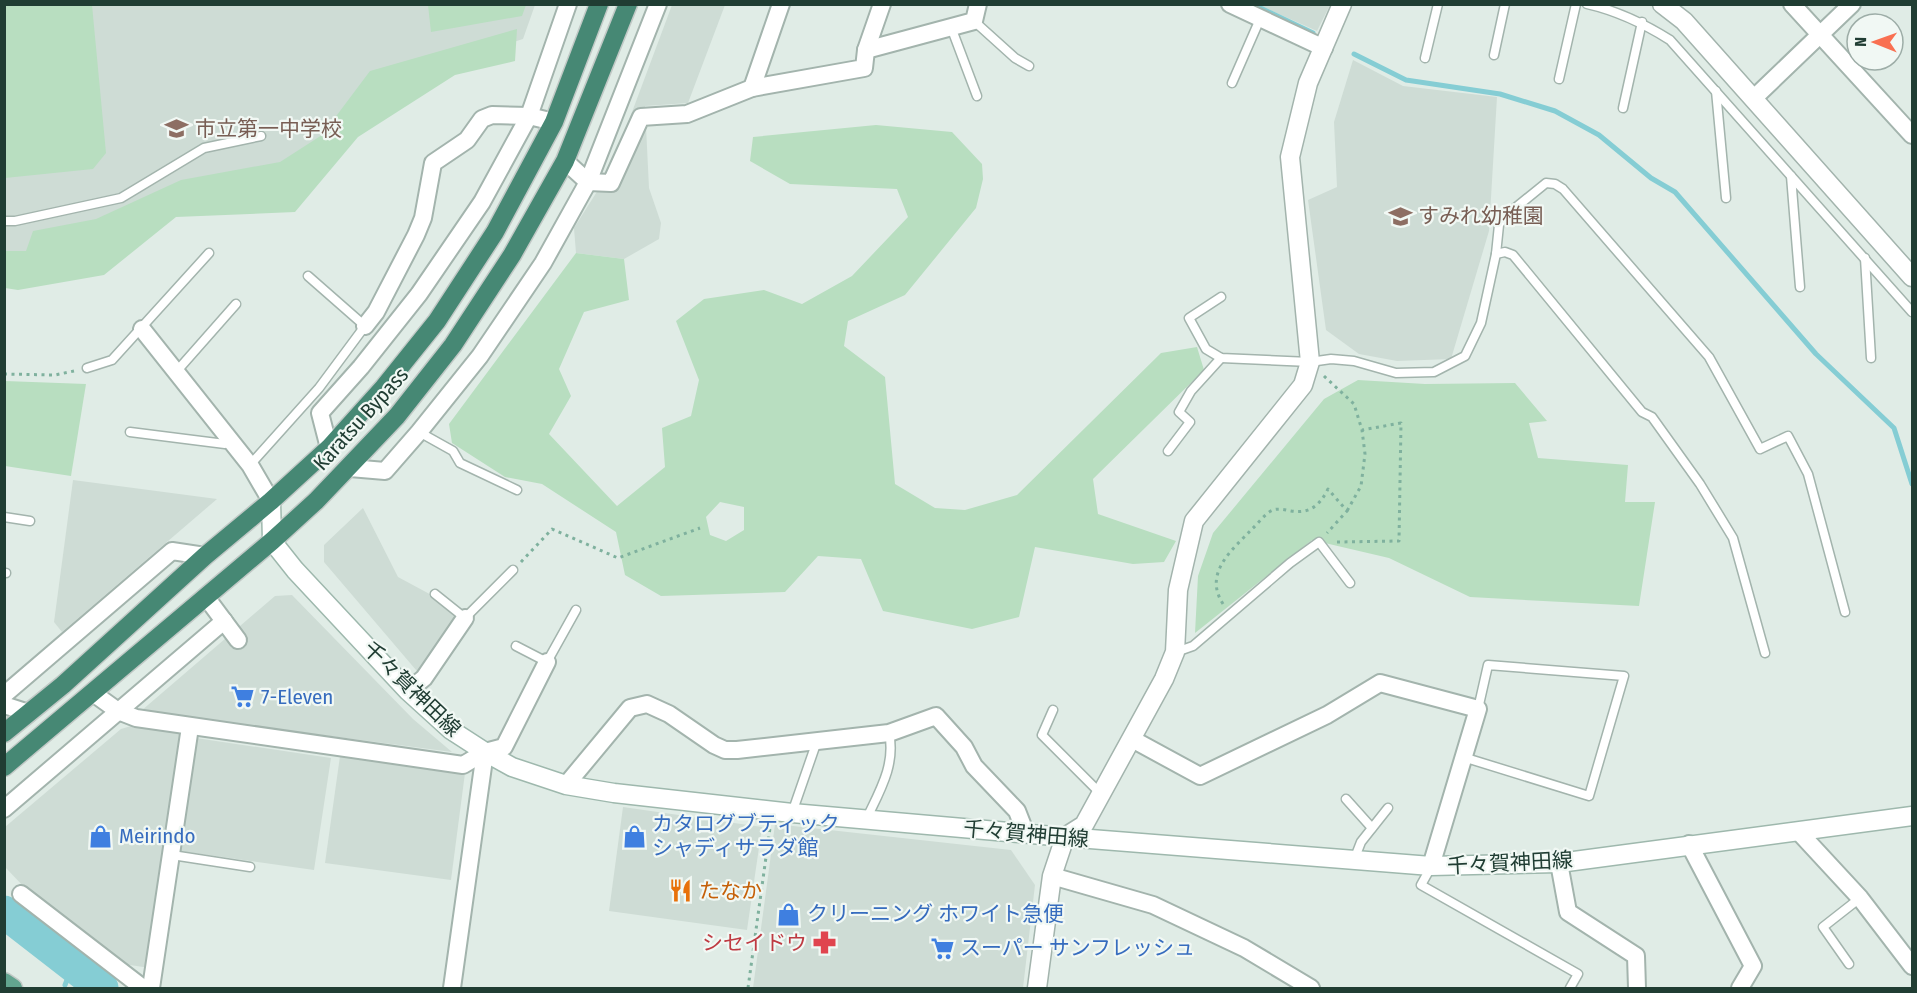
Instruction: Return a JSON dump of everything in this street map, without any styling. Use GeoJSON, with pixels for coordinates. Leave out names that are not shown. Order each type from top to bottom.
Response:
{"type":"FeatureCollection","features":[{"type":"Feature","properties":{"kind":"highway","name":"Karatsu Bypass"},"geometry":{"type":"LineString","coordinates":[[4,733],[63,685],[205,556],[271,501],[329,448],[384,387],[436,321],[495,232],[554,122],[599,4]]}},
{"type":"Feature","properties":{"kind":"highway","name":"Karatsu Bypass"},"geometry":{"type":"LineString","coordinates":[[4,767],[272,542],[350,468],[397,416],[453,345],[512,255],[565,161],[628,4]]}},
{"type":"Feature","properties":{"kind":"main road"},"geometry":{"type":"LineString","coordinates":[[1037,988],[1052,876],[1065,837],[1084,825],[1164,680],[1175,652],[1178,590],[1194,521],[1303,385],[1310,362],[1290,157],[1308,83],[1342,4]]}},
{"type":"Feature","properties":{"kind":"main road"},"geometry":{"type":"LineString","coordinates":[[1662,4],[1684,21],[1912,278]]}},
{"type":"Feature","properties":{"kind":"main road"},"geometry":{"type":"LineString","coordinates":[[271,501],[272,542]]}},
{"type":"Feature","properties":{"kind":"main road","name":"千々賀神田線"},"geometry":{"type":"LineString","coordinates":[[272,542],[295,570],[408,691],[451,730],[512,767],[566,785],[792,813],[1431,866],[1559,863],[1912,816]]}},
{"type":"Feature","properties":{"kind":"main road"},"geometry":{"type":"LineString","coordinates":[[4,982],[13,988]]}},
{"type":"Feature","properties":{"kind":"street"},"geometry":{"type":"LineString","coordinates":[[329,448],[320,413],[361,367],[419,294],[482,202],[529,116],[568,4]]}},
{"type":"Feature","properties":{"kind":"street"},"geometry":{"type":"LineString","coordinates":[[350,468],[385,471],[480,356],[543,263],[588,182],[658,4]]}},
{"type":"Feature","properties":{"kind":"street"},"geometry":{"type":"LineString","coordinates":[[752,88],[781,4]]}},
{"type":"Feature","properties":{"kind":"street"},"geometry":{"type":"LineString","coordinates":[[565,161],[588,182],[611,183],[641,117],[687,114],[752,88],[864,68],[866,50],[882,4]]}},
{"type":"Feature","properties":{"kind":"street"},"geometry":{"type":"LineString","coordinates":[[1230,4],[1324,48]]}},
{"type":"Feature","properties":{"kind":"street"},"geometry":{"type":"LineString","coordinates":[[1792,4],[1912,135]]}},
{"type":"Feature","properties":{"kind":"street"},"geometry":{"type":"LineString","coordinates":[[1754,98],[1852,4]]}},
{"type":"Feature","properties":{"kind":"street"},"geometry":{"type":"LineString","coordinates":[[866,50],[951,27],[976,13]]}},
{"type":"Feature","properties":{"kind":"street"},"geometry":{"type":"LineString","coordinates":[[365,326],[376,312],[416,235],[423,218],[433,163],[467,140],[482,119],[492,115],[529,116],[554,122]]}},
{"type":"Feature","properties":{"kind":"street"},"geometry":{"type":"LineString","coordinates":[[142,329],[250,465],[271,501]]}},
{"type":"Feature","properties":{"kind":"street"},"geometry":{"type":"LineString","coordinates":[[4,695],[172,551],[205,556]]}},
{"type":"Feature","properties":{"kind":"street"},"geometry":{"type":"LineString","coordinates":[[206,597],[238,640]]}},
{"type":"Feature","properties":{"kind":"street"},"geometry":{"type":"LineString","coordinates":[[408,691],[424,678],[465,618]]}},
{"type":"Feature","properties":{"kind":"street"},"geometry":{"type":"LineString","coordinates":[[4,809],[224,621]]}},
{"type":"Feature","properties":{"kind":"street"},"geometry":{"type":"LineString","coordinates":[[93,693],[118,711],[136,718],[463,765],[484,752],[504,747],[548,662]]}},
{"type":"Feature","properties":{"kind":"street"},"geometry":{"type":"LineString","coordinates":[[1132,740],[1200,776],[1327,715],[1380,683],[1478,709],[1431,866]]}},
{"type":"Feature","properties":{"kind":"street"},"geometry":{"type":"LineString","coordinates":[[566,785],[630,708],[646,704],[669,714],[725,750],[889,733],[936,716],[964,747],[974,766],[1017,811],[1026,834]]}},
{"type":"Feature","properties":{"kind":"street"},"geometry":{"type":"LineString","coordinates":[[4,705],[29,713]]}},
{"type":"Feature","properties":{"kind":"street"},"geometry":{"type":"LineString","coordinates":[[151,988],[190,727]]}},
{"type":"Feature","properties":{"kind":"street"},"geometry":{"type":"LineString","coordinates":[[452,988],[484,752]]}},
{"type":"Feature","properties":{"kind":"street"},"geometry":{"type":"LineString","coordinates":[[1798,831],[1860,898],[1912,966]]}},
{"type":"Feature","properties":{"kind":"street"},"geometry":{"type":"LineString","coordinates":[[1689,844],[1753,966],[1740,988]]}},
{"type":"Feature","properties":{"kind":"street"},"geometry":{"type":"LineString","coordinates":[[1559,863],[1568,912],[1636,956],[1636,988]]}},
{"type":"Feature","properties":{"kind":"street"},"geometry":{"type":"LineString","coordinates":[[1052,876],[1153,905],[1244,948],[1311,988]]}},
{"type":"Feature","properties":{"kind":"street"},"geometry":{"type":"LineString","coordinates":[[21,894],[143,988]]}},
{"type":"Feature","properties":{"kind":"lane"},"geometry":{"type":"LineString","coordinates":[[1425,58],[1438,4]]}},
{"type":"Feature","properties":{"kind":"lane"},"geometry":{"type":"LineString","coordinates":[[1494,56],[1505,4]]}},
{"type":"Feature","properties":{"kind":"lane"},"geometry":{"type":"LineString","coordinates":[[1559,80],[1576,4]]}},
{"type":"Feature","properties":{"kind":"lane"},"geometry":{"type":"LineString","coordinates":[[1587,4],[1613,10],[1642,22],[1670,40],[1912,312]]}},
{"type":"Feature","properties":{"kind":"lane"},"geometry":{"type":"LineString","coordinates":[[976,13],[1015,58],[1029,66]]}},
{"type":"Feature","properties":{"kind":"lane"},"geometry":{"type":"LineString","coordinates":[[1232,83],[1260,19]]}},
{"type":"Feature","properties":{"kind":"lane"},"geometry":{"type":"LineString","coordinates":[[1623,108],[1642,22]]}},
{"type":"Feature","properties":{"kind":"lane"},"geometry":{"type":"LineString","coordinates":[[951,27],[977,96]]}},
{"type":"Feature","properties":{"kind":"lane"},"geometry":{"type":"LineString","coordinates":[[1716,91],[1726,198]]}},
{"type":"Feature","properties":{"kind":"lane"},"geometry":{"type":"LineString","coordinates":[[1737,114],[1754,98]]}},
{"type":"Feature","properties":{"kind":"lane"},"geometry":{"type":"LineString","coordinates":[[4,221],[121,198],[204,148],[261,136]]}},
{"type":"Feature","properties":{"kind":"lane"},"geometry":{"type":"LineString","coordinates":[[1791,176],[1800,287]]}},
{"type":"Feature","properties":{"kind":"lane"},"geometry":{"type":"LineString","coordinates":[[1221,297],[1189,318],[1206,349],[1221,358],[1310,362],[1331,359],[1354,361],[1396,373],[1434,372],[1465,356],[1481,323],[1496,254],[1499,225],[1504,217],[1546,183],[1555,184],[1563,189],[1709,357],[1760,449],[1788,436],[1808,474],[1845,612]]}},
{"type":"Feature","properties":{"kind":"lane"},"geometry":{"type":"LineString","coordinates":[[1496,254],[1505,252],[1514,255],[1642,411],[1652,417],[1700,484],[1733,538],[1765,653]]}},
{"type":"Feature","properties":{"kind":"lane"},"geometry":{"type":"LineString","coordinates":[[87,368],[112,360],[209,253]]}},
{"type":"Feature","properties":{"kind":"lane"},"geometry":{"type":"LineString","coordinates":[[1865,258],[1871,358]]}},
{"type":"Feature","properties":{"kind":"lane"},"geometry":{"type":"LineString","coordinates":[[250,465],[319,388],[365,326],[308,276]]}},
{"type":"Feature","properties":{"kind":"lane"},"geometry":{"type":"LineString","coordinates":[[176,372],[236,304]]}},
{"type":"Feature","properties":{"kind":"lane"},"geometry":{"type":"LineString","coordinates":[[1168,451],[1190,422],[1179,412],[1191,391],[1221,358]]}},
{"type":"Feature","properties":{"kind":"lane"},"geometry":{"type":"LineString","coordinates":[[130,432],[225,444],[231,441]]}},
{"type":"Feature","properties":{"kind":"lane"},"geometry":{"type":"LineString","coordinates":[[419,432],[453,451],[460,463],[517,490]]}},
{"type":"Feature","properties":{"kind":"lane"},"geometry":{"type":"LineString","coordinates":[[4,517],[30,521]]}},
{"type":"Feature","properties":{"kind":"lane"},"geometry":{"type":"LineString","coordinates":[[1175,652],[1192,646],[1290,563],[1319,542],[1350,583]]}},
{"type":"Feature","properties":{"kind":"lane"},"geometry":{"type":"LineString","coordinates":[[435,594],[465,618],[513,570]]}},
{"type":"Feature","properties":{"kind":"lane"},"geometry":{"type":"LineString","coordinates":[[516,645],[548,662],[576,610]]}},
{"type":"Feature","properties":{"kind":"lane"},"geometry":{"type":"LineString","coordinates":[[1463,758],[1589,796],[1624,676],[1488,665],[1478,709]]}},
{"type":"Feature","properties":{"kind":"lane"},"geometry":{"type":"LineString","coordinates":[[1053,710],[1042,735],[1101,794]]}},
{"type":"Feature","properties":{"kind":"lane"},"geometry":{"type":"LineString","coordinates":[[866,819],[884,783],[890,764],[892,746],[889,733]]}},
{"type":"Feature","properties":{"kind":"lane"},"geometry":{"type":"LineString","coordinates":[[792,813],[817,741]]}},
{"type":"Feature","properties":{"kind":"lane"},"geometry":{"type":"LineString","coordinates":[[1346,799],[1372,828]]}},
{"type":"Feature","properties":{"kind":"lane"},"geometry":{"type":"LineString","coordinates":[[1354,861],[1361,842],[1388,808]]}},
{"type":"Feature","properties":{"kind":"lane"},"geometry":{"type":"LineString","coordinates":[[172,855],[250,867]]}},
{"type":"Feature","properties":{"kind":"lane"},"geometry":{"type":"LineString","coordinates":[[1431,866],[1421,885],[1578,974],[1570,988]]}},
{"type":"Feature","properties":{"kind":"lane"},"geometry":{"type":"LineString","coordinates":[[1849,963],[1823,927],[1860,898]]}},
{"type":"Feature","properties":{"kind":"path"},"geometry":{"type":"LineString","coordinates":[[1310,362],[1354,404],[1362,430],[1365,454],[1361,486],[1347,511],[1319,542]]}},
{"type":"Feature","properties":{"kind":"path"},"geometry":{"type":"LineString","coordinates":[[4,374],[55,375],[87,368]]}},
{"type":"Feature","properties":{"kind":"path"},"geometry":{"type":"LineString","coordinates":[[1319,542],[1399,541],[1401,423],[1362,430]]}},
{"type":"Feature","properties":{"kind":"path"},"geometry":{"type":"LineString","coordinates":[[1229,615],[1218,597],[1215,584],[1218,567],[1230,551],[1271,511],[1310,510],[1321,502],[1328,489],[1347,511]]}},
{"type":"Feature","properties":{"kind":"path"},"geometry":{"type":"LineString","coordinates":[[513,570],[552,529],[618,558],[700,528]]}},
{"type":"Feature","properties":{"kind":"path"},"geometry":{"type":"LineString","coordinates":[[748,988],[772,811]]}},
{"type":"Feature","properties":{"kind":"shaded area","name":"市立第一中学校"},"geometry":{"type":"Polygon","coordinates":[[[4,5],[535,5],[523,39],[391,80],[308,178],[40,255],[5,256],[4,5]]]}},
{"type":"Feature","properties":{"kind":"shaded area"},"geometry":{"type":"Polygon","coordinates":[[[672,5],[725,5],[688,103],[645,106],[649,188],[661,223],[659,239],[624,259],[576,253],[574,228],[610,171],[672,5]]]}},
{"type":"Feature","properties":{"kind":"shaded area"},"geometry":{"type":"Polygon","coordinates":[[[1259,5],[1330,5],[1317,31],[1259,5]]]}},
{"type":"Feature","properties":{"kind":"shaded area","name":"すみれ幼稚園"},"geometry":{"type":"Polygon","coordinates":[[[1353,60],[1403,86],[1497,97],[1489,231],[1451,359],[1397,361],[1359,354],[1326,330],[1308,200],[1337,187],[1334,122],[1353,60]]]}},
{"type":"Feature","properties":{"kind":"shaded area"},"geometry":{"type":"Polygon","coordinates":[[[73,480],[217,499],[62,632],[54,622],[73,480]]]}},
{"type":"Feature","properties":{"kind":"shaded area"},"geometry":{"type":"Polygon","coordinates":[[[363,508],[398,577],[437,598],[462,620],[422,677],[324,562],[324,545],[363,508]]]}},
{"type":"Feature","properties":{"kind":"shaded area"},"geometry":{"type":"Polygon","coordinates":[[[292,595],[413,719],[452,752],[141,711],[275,596],[292,595]]]}},
{"type":"Feature","properties":{"kind":"shaded area"},"geometry":{"type":"Polygon","coordinates":[[[131,726],[184,734],[150,968],[123,964],[27,890],[5,867],[5,827],[121,729],[131,726]]]}},
{"type":"Feature","properties":{"kind":"shaded area"},"geometry":{"type":"Polygon","coordinates":[[[196,738],[331,758],[314,870],[180,851],[196,738]]]}},
{"type":"Feature","properties":{"kind":"shaded area"},"geometry":{"type":"Polygon","coordinates":[[[340,756],[465,773],[451,880],[325,863],[340,756]]]}},
{"type":"Feature","properties":{"kind":"shaded area"},"geometry":{"type":"Polygon","coordinates":[[[623,807],[762,827],[747,930],[609,911],[623,807]]]}},
{"type":"Feature","properties":{"kind":"shaded area"},"geometry":{"type":"Polygon","coordinates":[[[775,824],[1011,850],[1035,885],[1023,988],[753,988],[775,824]]]}},
{"type":"Feature","properties":{"kind":"green space"},"geometry":{"type":"Polygon","coordinates":[[[5,4],[92,5],[106,153],[93,169],[5,178],[5,4]]]}},
{"type":"Feature","properties":{"kind":"green space"},"geometry":{"type":"Polygon","coordinates":[[[428,4],[526,5],[522,16],[431,32],[428,4]]]}},
{"type":"Feature","properties":{"kind":"green space"},"geometry":{"type":"Polygon","coordinates":[[[517,29],[515,61],[455,75],[358,137],[295,212],[176,217],[104,275],[18,290],[5,288],[5,251],[26,251],[33,231],[96,219],[181,180],[280,162],[322,135],[370,71],[517,29]]]}},
{"type":"Feature","properties":{"kind":"green space"},"geometry":{"type":"Polygon","coordinates":[[[876,125],[952,132],[982,164],[983,179],[976,208],[905,295],[848,321],[844,346],[885,377],[895,484],[935,508],[965,510],[1017,495],[1161,353],[1197,347],[1204,370],[1093,479],[1098,514],[1176,541],[1164,562],[1133,564],[1035,547],[1019,617],[972,629],[883,611],[861,559],[818,556],[785,592],[661,596],[625,575],[616,532],[542,484],[505,477],[452,443],[449,424],[576,253],[624,259],[629,300],[584,312],[559,369],[571,396],[549,434],[617,506],[665,467],[662,428],[691,416],[699,380],[676,321],[704,299],[764,290],[802,304],[852,276],[908,217],[897,189],[790,184],[750,161],[753,137],[876,125]],[[720,502],[706,517],[710,535],[726,541],[744,530],[744,507],[720,502]]]}},
{"type":"Feature","properties":{"kind":"green space"},"geometry":{"type":"Polygon","coordinates":[[[1358,380],[1425,384],[1515,383],[1547,421],[1529,423],[1538,458],[1628,465],[1625,502],[1655,502],[1639,606],[1470,597],[1389,558],[1312,540],[1195,633],[1198,576],[1213,533],[1324,399],[1358,380]]]}},
{"type":"Feature","properties":{"kind":"green space"},"geometry":{"type":"Polygon","coordinates":[[[5,381],[86,384],[71,476],[5,466],[5,381]]]}},
{"type":"Feature","properties":{"kind":"waterway"},"geometry":{"type":"LineString","coordinates":[[1252,4],[1313,33]]}},
{"type":"Feature","properties":{"kind":"waterway"},"geometry":{"type":"LineString","coordinates":[[1354,54],[1406,80],[1500,94],[1555,111],[1599,135],[1651,178],[1675,192],[1816,354],[1894,428],[1912,484]]}},
{"type":"Feature","properties":{"kind":"waterway"},"geometry":{"type":"LineString","coordinates":[[4,912],[102,988]]}},
{"type":"Feature","properties":{"kind":"waterway"},"geometry":{"type":"LineString","coordinates":[[65,985],[73,965]]}},
{"type":"Feature","properties":{"kind":"place","name":"市立第一中学校"},"geometry":{"type":"Point","coordinates":[177,129]}},
{"type":"Feature","properties":{"kind":"place","name":"すみれ幼稚園"},"geometry":{"type":"Point","coordinates":[1400,216]}},
{"type":"Feature","properties":{"kind":"place","name":"7-Eleven"},"geometry":{"type":"Point","coordinates":[243,697]}},
{"type":"Feature","properties":{"kind":"place","name":"Meirindo"},"geometry":{"type":"Point","coordinates":[101,836]}},
{"type":"Feature","properties":{"kind":"place","name":"カタログブティック シャディサラダ館"},"geometry":{"type":"Point","coordinates":[634,836]}},
{"type":"Feature","properties":{"kind":"place","name":"たなか"},"geometry":{"type":"Point","coordinates":[681,891]}},
{"type":"Feature","properties":{"kind":"place","name":"クリーニング ホワイト急便"},"geometry":{"type":"Point","coordinates":[789,914]}},
{"type":"Feature","properties":{"kind":"place","name":"シセイドウ"},"geometry":{"type":"Point","coordinates":[825,943]}},
{"type":"Feature","properties":{"kind":"place","name":"スーパー サンフレッシュ"},"geometry":{"type":"Point","coordinates":[942,948]}}]}
